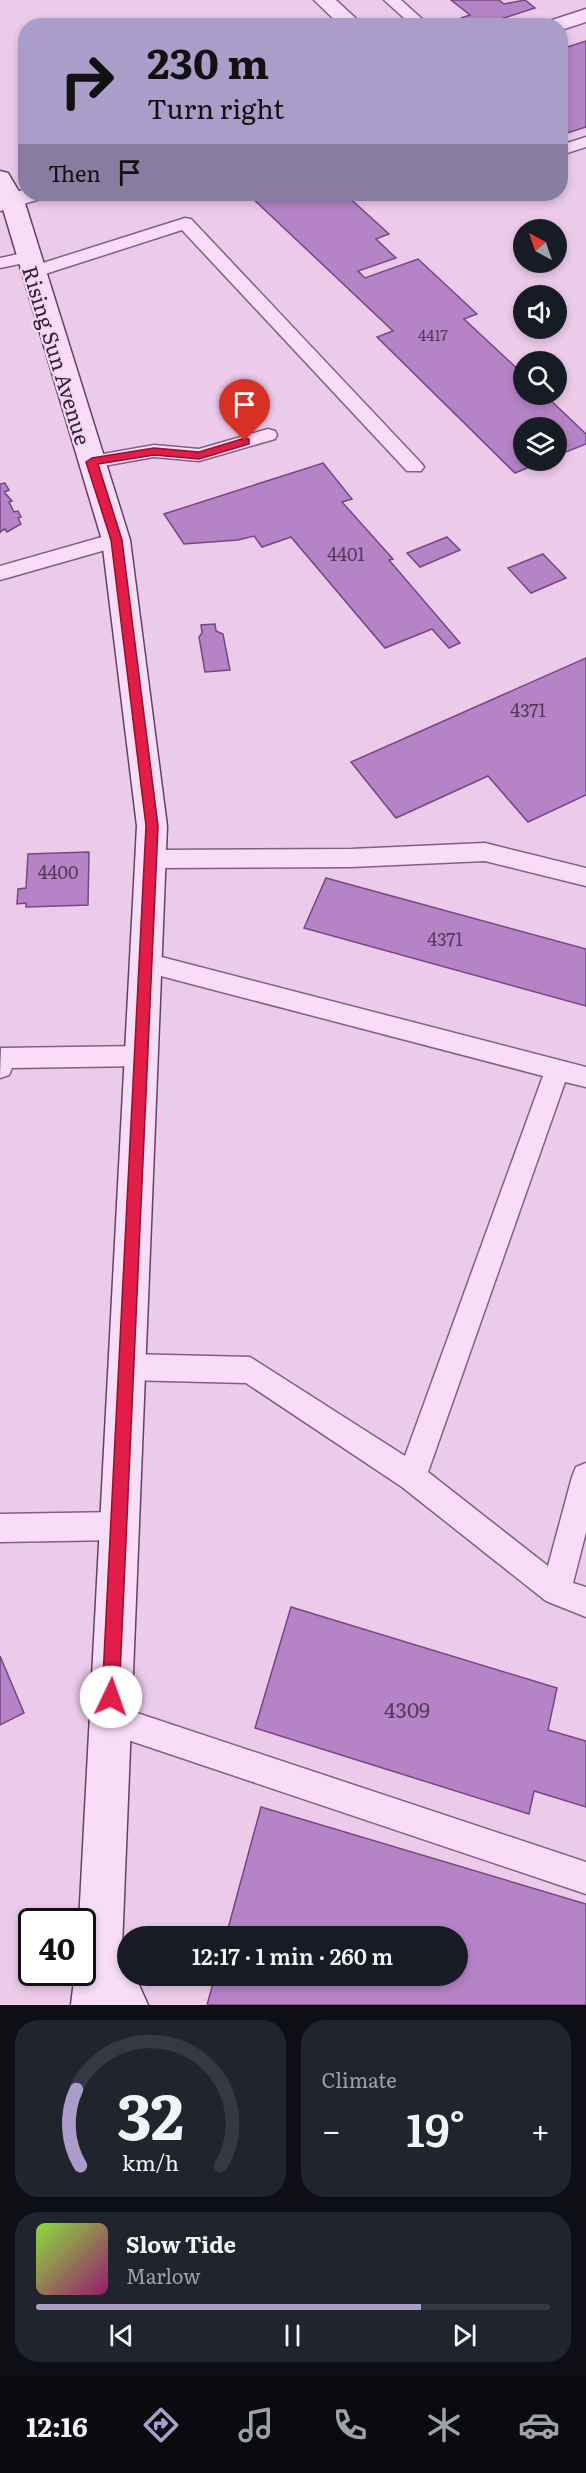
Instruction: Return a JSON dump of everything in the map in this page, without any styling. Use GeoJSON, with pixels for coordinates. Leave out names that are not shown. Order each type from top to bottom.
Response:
{"type":"FeatureCollection","features":[{"type":"Feature","properties":{"kind":"street"},"geometry":{"type":"LineString","coordinates":[[324,0],[345,18]]}},
{"type":"Feature","properties":{"kind":"street"},"geometry":{"type":"LineString","coordinates":[[568,21],[586,15]]}},
{"type":"Feature","properties":{"kind":"street","name":"Rising Sun Avenue"},"geometry":{"type":"LineString","coordinates":[[11,194],[20,264],[92,462],[116,540],[152,826],[100,1948],[94,2005]]}},
{"type":"Feature","properties":{"kind":"street"},"geometry":{"type":"LineString","coordinates":[[100,1948],[125,2005]]}},
{"type":"Feature","properties":{"kind":"lane"},"geometry":{"type":"LineString","coordinates":[[392,0],[413,18]]}},
{"type":"Feature","properties":{"kind":"lane"},"geometry":{"type":"LineString","coordinates":[[568,148],[586,142]]}},
{"type":"Feature","properties":{"kind":"lane"},"geometry":{"type":"LineString","coordinates":[[20,264],[185,223],[414,467]]}},
{"type":"Feature","properties":{"kind":"lane"},"geometry":{"type":"LineString","coordinates":[[92,462],[154,451],[199,455],[268,435]]}},
{"type":"Feature","properties":{"kind":"lane"},"geometry":{"type":"LineString","coordinates":[[0,573],[116,540]]}},
{"type":"Feature","properties":{"kind":"lane"},"geometry":{"type":"LineString","coordinates":[[151,859],[351,858],[484,852],[586,878]]}},
{"type":"Feature","properties":{"kind":"lane"},"geometry":{"type":"LineString","coordinates":[[146,963],[586,1077]]}},
{"type":"Feature","properties":{"kind":"lane"},"geometry":{"type":"LineString","coordinates":[[0,1068],[1,1058],[141,1056]]}},
{"type":"Feature","properties":{"kind":"lane"},"geometry":{"type":"LineString","coordinates":[[412,1478],[557,1071]]}},
{"type":"Feature","properties":{"kind":"lane"},"geometry":{"type":"LineString","coordinates":[[126,1367],[250,1370],[412,1478],[556,1591],[586,1602]]}},
{"type":"Feature","properties":{"kind":"lane"},"geometry":{"type":"LineString","coordinates":[[556,1591],[586,1477]]}},
{"type":"Feature","properties":{"kind":"lane"},"geometry":{"type":"LineString","coordinates":[[0,1528],[118,1526]]}},
{"type":"Feature","properties":{"kind":"lane"},"geometry":{"type":"LineString","coordinates":[[110,1719],[586,1878]]}},
{"type":"Feature","properties":{"kind":"building"},"geometry":{"type":"Polygon","coordinates":[[[451,0],[499,0],[504,4],[525,0],[535,8],[504,18],[461,18],[470,15],[451,0]]]}},
{"type":"Feature","properties":{"kind":"building"},"geometry":{"type":"Polygon","coordinates":[[[586,41],[586,127],[568,133],[568,47],[586,41]]]}},
{"type":"Feature","properties":{"kind":"building"},"geometry":{"type":"Polygon","coordinates":[[[255,201],[353,201],[389,234],[376,239],[396,258],[358,271],[365,278],[418,259],[477,314],[464,319],[513,365],[513,405],[556,405],[586,434],[586,444],[567,452],[567,417],[513,417],[513,471],[520,471],[515,473],[377,337],[393,331],[255,201]]]}},
{"type":"Feature","properties":{"kind":"building"},"geometry":{"type":"Polygon","coordinates":[[[323,463],[352,499],[342,502],[393,559],[389,560],[460,643],[449,648],[432,629],[385,648],[291,537],[262,547],[254,536],[238,540],[184,544],[164,514],[323,463]]]}},
{"type":"Feature","properties":{"kind":"building"},"geometry":{"type":"Polygon","coordinates":[[[5,483],[9,490],[4,492],[12,501],[9,502],[14,512],[18,511],[21,524],[7,532],[5,529],[0,533],[0,484],[5,483]]]}},
{"type":"Feature","properties":{"kind":"building"},"geometry":{"type":"Polygon","coordinates":[[[447,537],[460,550],[420,567],[407,553],[447,537]]]}},
{"type":"Feature","properties":{"kind":"building"},"geometry":{"type":"Polygon","coordinates":[[[543,554],[566,578],[531,593],[508,568],[543,554]]]}},
{"type":"Feature","properties":{"kind":"building"},"geometry":{"type":"Polygon","coordinates":[[[215,624],[216,631],[223,634],[230,670],[205,672],[199,637],[202,633],[201,625],[215,624]]]}},
{"type":"Feature","properties":{"kind":"building"},"geometry":{"type":"Polygon","coordinates":[[[586,658],[586,795],[528,822],[488,776],[396,818],[351,762],[586,658]]]}},
{"type":"Feature","properties":{"kind":"building"},"geometry":{"type":"Polygon","coordinates":[[[89,852],[88,905],[26,907],[26,903],[17,904],[18,889],[26,888],[28,854],[89,852]]]}},
{"type":"Feature","properties":{"kind":"building"},"geometry":{"type":"Polygon","coordinates":[[[326,878],[586,949],[586,1006],[304,928],[326,878]]]}},
{"type":"Feature","properties":{"kind":"building"},"geometry":{"type":"Polygon","coordinates":[[[291,1607],[557,1688],[548,1730],[586,1741],[586,1807],[534,1791],[529,1814],[255,1728],[291,1607]]]}},
{"type":"Feature","properties":{"kind":"building"},"geometry":{"type":"Polygon","coordinates":[[[0,1656],[24,1713],[0,1725],[0,1656]]]}},
{"type":"Feature","properties":{"kind":"building"},"geometry":{"type":"Polygon","coordinates":[[[261,1807],[586,1904],[586,2005],[207,2005],[212,1986],[468,1986],[468,1926],[229,1926],[261,1807]]]}},
{"type":"Feature","properties":{"kind":"route"},"geometry":{"type":"LineString","coordinates":[[111,1697],[152,826],[116,540],[92,462],[154,451],[199,455],[245,441]]}}]}
